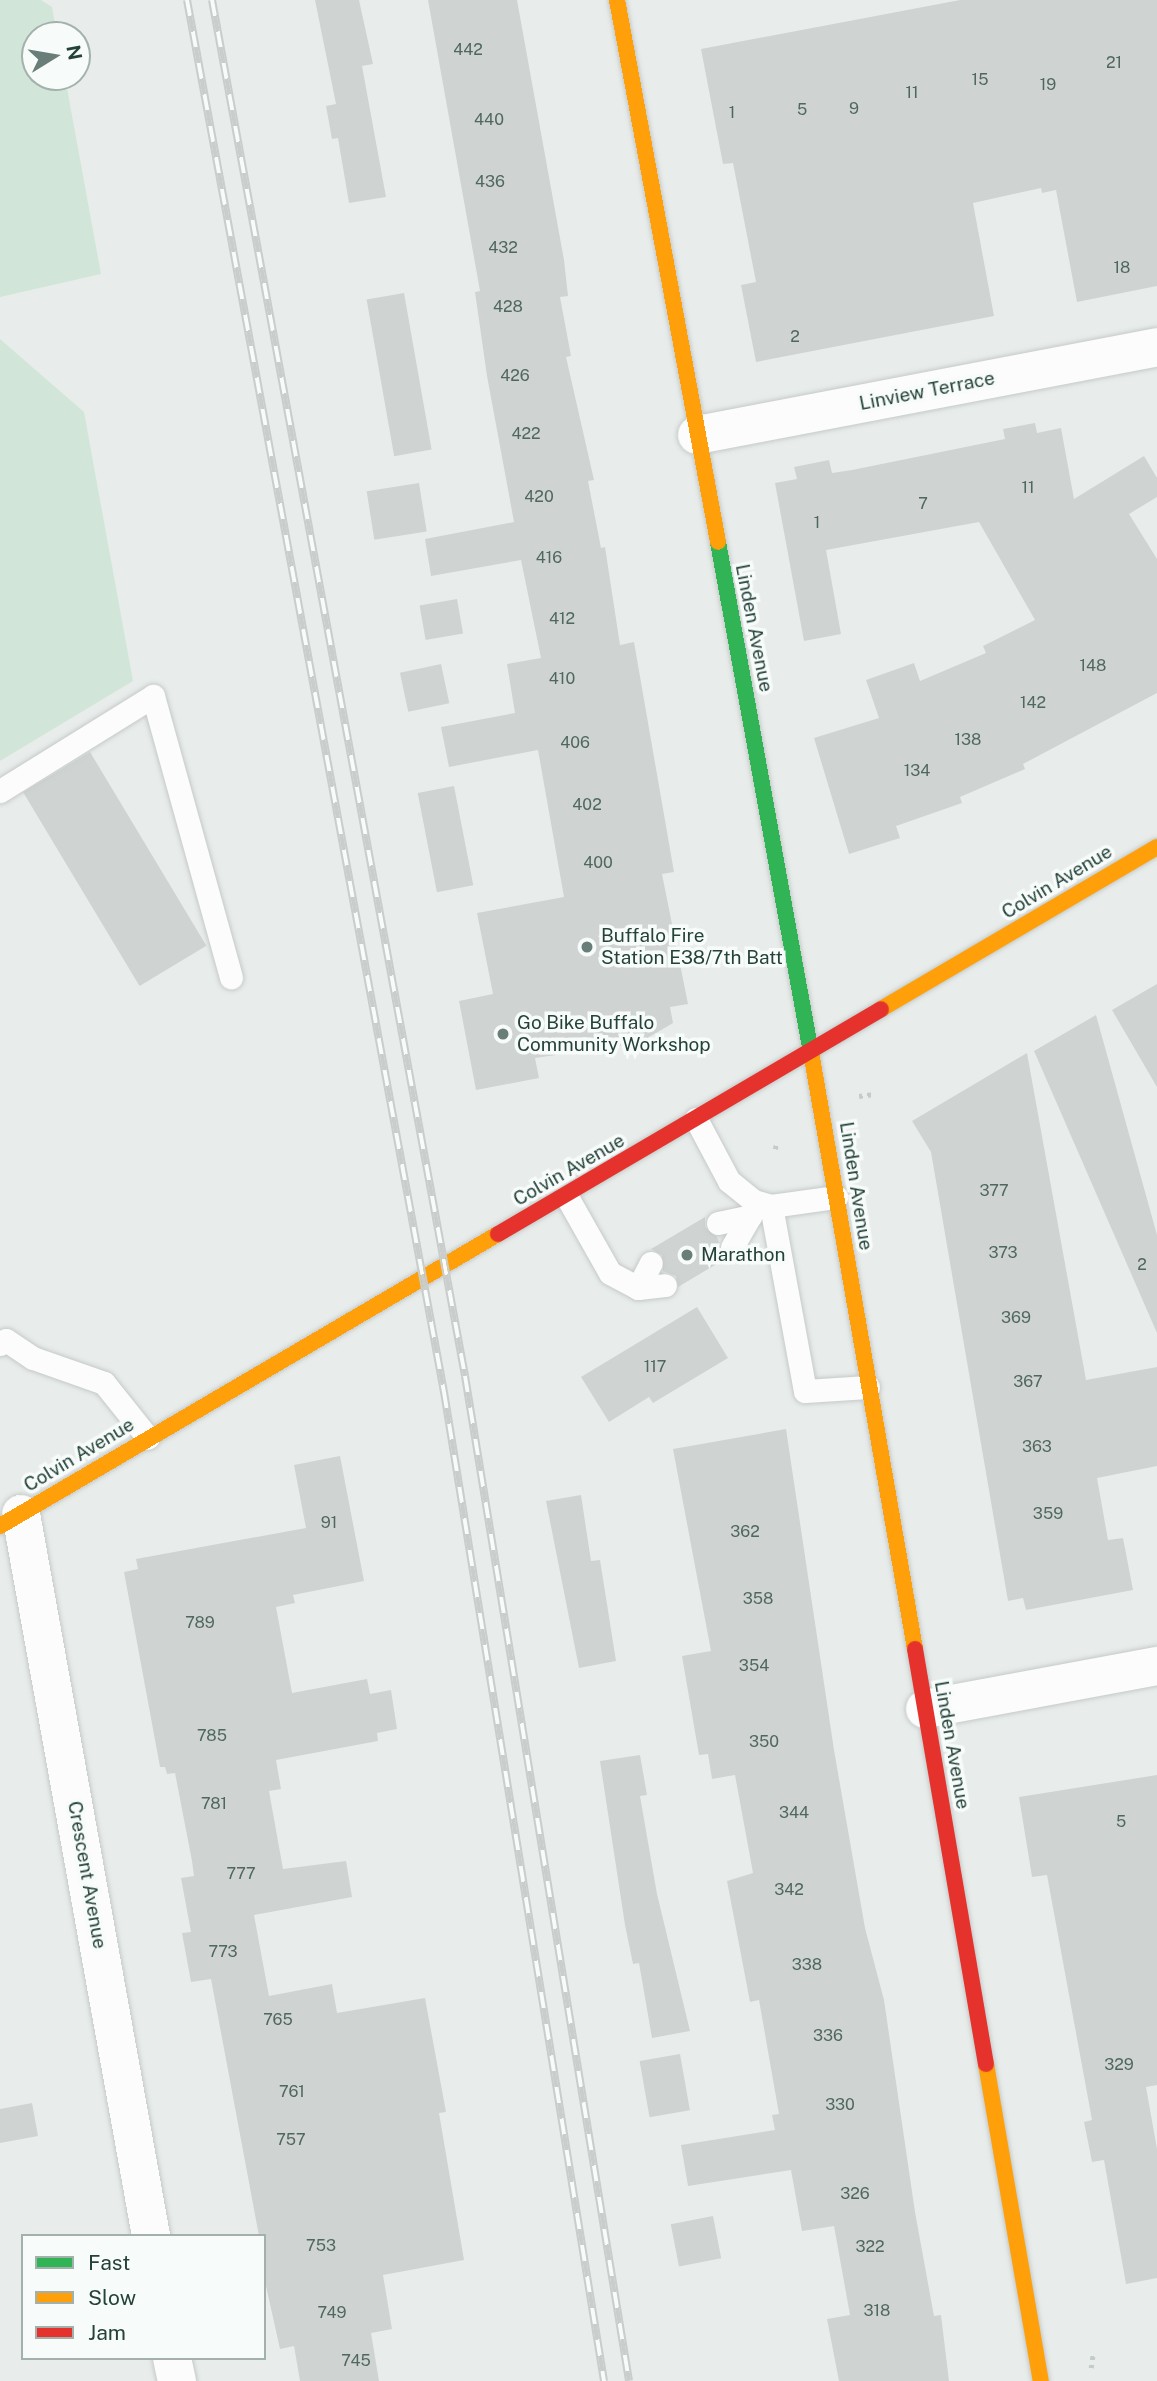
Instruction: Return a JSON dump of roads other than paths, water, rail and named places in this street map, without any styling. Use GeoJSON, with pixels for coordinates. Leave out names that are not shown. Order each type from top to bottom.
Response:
{"type":"FeatureCollection","features":[{"type":"Feature","properties":{"kind":"street","name":"Linden Avenue"},"geometry":{"type":"LineString","coordinates":[[617,0],[811,1051],[1041,2381]]}},
{"type":"Feature","properties":{"kind":"street","name":"Linview Terrace"},"geometry":{"type":"LineString","coordinates":[[697,435],[1157,346]]}},
{"type":"Feature","properties":{"kind":"street","name":"Colvin Avenue"},"geometry":{"type":"LineString","coordinates":[[10,1520],[567,1197],[1157,847]]}},
{"type":"Feature","properties":{"kind":"street","name":"Crescent Avenue"},"geometry":{"type":"LineString","coordinates":[[10,1520],[151,2234]]}},
{"type":"Feature","properties":{"kind":"street"},"geometry":{"type":"LineString","coordinates":[[925,1709],[1157,1667]]}},
{"type":"Feature","properties":{"kind":"street"},"geometry":{"type":"LineString","coordinates":[[173,2360],[177,2381]]}},
{"type":"Feature","properties":{"kind":"lane"},"geometry":{"type":"LineString","coordinates":[[0,791],[153,696],[231,977]]}},
{"type":"Feature","properties":{"kind":"lane"},"geometry":{"type":"LineString","coordinates":[[696,1119],[729,1181],[758,1208],[805,1391],[869,1387]]}},
{"type":"Feature","properties":{"kind":"lane"},"geometry":{"type":"LineString","coordinates":[[567,1197],[610,1273],[638,1288],[665,1285]]}},
{"type":"Feature","properties":{"kind":"lane"},"geometry":{"type":"LineString","coordinates":[[718,1223],[758,1208],[836,1198]]}},
{"type":"Feature","properties":{"kind":"lane"},"geometry":{"type":"LineString","coordinates":[[732,1247],[758,1208]]}},
{"type":"Feature","properties":{"kind":"lane"},"geometry":{"type":"LineString","coordinates":[[638,1288],[652,1263]]}},
{"type":"Feature","properties":{"kind":"lane"},"geometry":{"type":"LineString","coordinates":[[0,1344],[6,1340],[33,1358],[104,1383],[148,1438]]}},
{"type":"Feature","properties":{"kind":"railway"},"geometry":{"type":"LineString","coordinates":[[187,0],[444,1392],[604,2381]]}},
{"type":"Feature","properties":{"kind":"railway"},"geometry":{"type":"LineString","coordinates":[[212,0],[465,1376],[629,2381]]}},
{"type":"Feature","properties":{"kind":"place","name":"Buffalo Fire Station E38/7th Batt"},"geometry":{"type":"Point","coordinates":[587,947]}},
{"type":"Feature","properties":{"kind":"place","name":"Go Bike Buffalo Community Workshop"},"geometry":{"type":"Point","coordinates":[503,1034]}},
{"type":"Feature","properties":{"kind":"place","name":"Marathon"},"geometry":{"type":"Point","coordinates":[687,1255]}}]}
